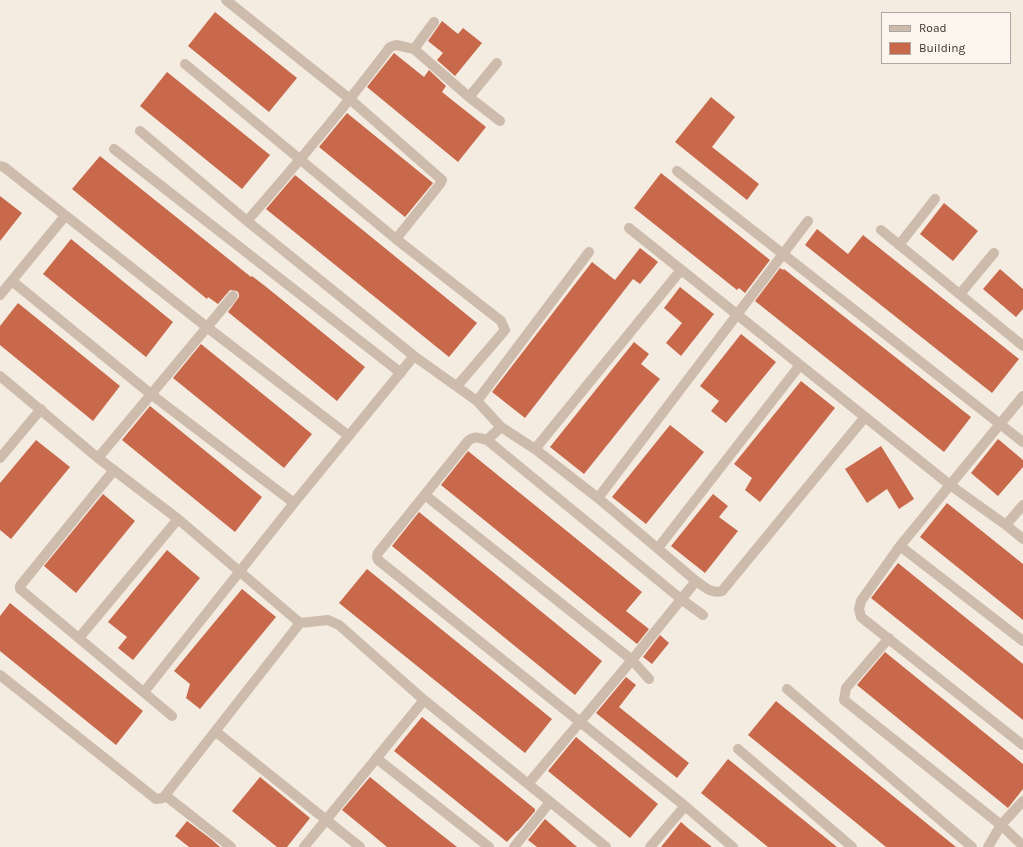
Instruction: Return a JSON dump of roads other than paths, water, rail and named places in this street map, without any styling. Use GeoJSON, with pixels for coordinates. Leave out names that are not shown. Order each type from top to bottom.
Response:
{"type":"FeatureCollection","features":[{"type":"Feature","properties":{"kind":"street"},"geometry":{"type":"LineString","coordinates":[[226,0],[351,100],[442,180],[396,239]]}},
{"type":"Feature","properties":{"kind":"street"},"geometry":{"type":"LineString","coordinates":[[414,49],[434,22]]}},
{"type":"Feature","properties":{"kind":"street"},"geometry":{"type":"LineString","coordinates":[[247,221],[351,100],[390,47],[396,45],[414,49],[469,97],[500,121]]}},
{"type":"Feature","properties":{"kind":"street"},"geometry":{"type":"LineString","coordinates":[[469,97],[497,63]]}},
{"type":"Feature","properties":{"kind":"street"},"geometry":{"type":"LineString","coordinates":[[185,64],[396,239],[501,321],[505,330],[457,386]]}},
{"type":"Feature","properties":{"kind":"street"},"geometry":{"type":"LineString","coordinates":[[140,131],[247,221],[414,356],[477,402],[501,427],[535,449],[598,498],[710,592],[722,591],[865,417]]}},
{"type":"Feature","properties":{"kind":"street"},"geometry":{"type":"LineString","coordinates":[[114,149],[400,372]]}},
{"type":"Feature","properties":{"kind":"street"},"geometry":{"type":"LineString","coordinates":[[0,166],[4,167],[208,328],[349,436]]}},
{"type":"Feature","properties":{"kind":"street"},"geometry":{"type":"LineString","coordinates":[[677,171],[784,253],[1023,442]]}},
{"type":"Feature","properties":{"kind":"street"},"geometry":{"type":"LineString","coordinates":[[899,245],[935,200]]}},
{"type":"Feature","properties":{"kind":"street"},"geometry":{"type":"LineString","coordinates":[[0,295],[65,216]]}},
{"type":"Feature","properties":{"kind":"street"},"geometry":{"type":"LineString","coordinates":[[598,498],[808,221]]}},
{"type":"Feature","properties":{"kind":"street"},"geometry":{"type":"LineString","coordinates":[[629,228],[950,485],[1023,539]]}},
{"type":"Feature","properties":{"kind":"street"},"geometry":{"type":"LineString","coordinates":[[881,230],[1023,345]]}},
{"type":"Feature","properties":{"kind":"street"},"geometry":{"type":"LineString","coordinates":[[477,402],[589,252]]}},
{"type":"Feature","properties":{"kind":"street"},"geometry":{"type":"LineString","coordinates":[[960,294],[994,253]]}},
{"type":"Feature","properties":{"kind":"street"},"geometry":{"type":"LineString","coordinates":[[535,449],[681,270]]}},
{"type":"Feature","properties":{"kind":"street"},"geometry":{"type":"LineString","coordinates":[[12,280],[152,395],[294,503]]}},
{"type":"Feature","properties":{"kind":"street"},"geometry":{"type":"LineString","coordinates":[[98,458],[208,328],[233,296]]}},
{"type":"Feature","properties":{"kind":"street"},"geometry":{"type":"LineString","coordinates":[[144,692],[294,503],[414,356]]}},
{"type":"Feature","properties":{"kind":"street"},"geometry":{"type":"LineString","coordinates":[[658,548],[800,365]]}},
{"type":"Feature","properties":{"kind":"street"},"geometry":{"type":"LineString","coordinates":[[0,376],[98,458],[178,519],[300,623]]}},
{"type":"Feature","properties":{"kind":"street"},"geometry":{"type":"LineString","coordinates":[[1023,396],[900,546],[861,601],[859,609],[861,617],[1023,745]]}},
{"type":"Feature","properties":{"kind":"street"},"geometry":{"type":"LineString","coordinates":[[0,458],[41,409]]}},
{"type":"Feature","properties":{"kind":"street"},"geometry":{"type":"LineString","coordinates":[[487,440],[501,427]]}},
{"type":"Feature","properties":{"kind":"street"},"geometry":{"type":"LineString","coordinates":[[703,615],[681,599],[487,440],[477,437],[468,441],[378,553],[377,557],[378,560],[685,806],[733,847]]}},
{"type":"Feature","properties":{"kind":"street"},"geometry":{"type":"LineString","coordinates":[[114,470],[20,586],[20,589],[172,716]]}},
{"type":"Feature","properties":{"kind":"street"},"geometry":{"type":"LineString","coordinates":[[424,495],[632,660],[649,679]]}},
{"type":"Feature","properties":{"kind":"street"},"geometry":{"type":"LineString","coordinates":[[1006,525],[1023,505]]}},
{"type":"Feature","properties":{"kind":"street"},"geometry":{"type":"LineString","coordinates":[[79,638],[178,519]]}},
{"type":"Feature","properties":{"kind":"street"},"geometry":{"type":"LineString","coordinates":[[900,546],[1023,641]]}},
{"type":"Feature","properties":{"kind":"street"},"geometry":{"type":"LineString","coordinates":[[528,784],[696,581]]}},
{"type":"Feature","properties":{"kind":"street"},"geometry":{"type":"LineString","coordinates":[[0,674],[156,799],[163,798],[300,623],[328,620],[340,625],[424,700],[606,847]]}},
{"type":"Feature","properties":{"kind":"street"},"geometry":{"type":"LineString","coordinates":[[889,638],[846,688],[844,700],[1001,825],[1023,846]]}},
{"type":"Feature","properties":{"kind":"street"},"geometry":{"type":"LineString","coordinates":[[788,689],[972,847]]}},
{"type":"Feature","properties":{"kind":"street"},"geometry":{"type":"LineString","coordinates":[[304,847],[424,700]]}},
{"type":"Feature","properties":{"kind":"street"},"geometry":{"type":"LineString","coordinates":[[215,731],[360,847]]}},
{"type":"Feature","properties":{"kind":"street"},"geometry":{"type":"LineString","coordinates":[[738,749],[852,847]]}},
{"type":"Feature","properties":{"kind":"street"},"geometry":{"type":"LineString","coordinates":[[376,758],[489,847]]}},
{"type":"Feature","properties":{"kind":"street"},"geometry":{"type":"LineString","coordinates":[[166,796],[231,847]]}},
{"type":"Feature","properties":{"kind":"street"},"geometry":{"type":"LineString","coordinates":[[514,847],[550,802]]}},
{"type":"Feature","properties":{"kind":"street"},"geometry":{"type":"LineString","coordinates":[[988,847],[1001,825],[1023,802]]}},
{"type":"Feature","properties":{"kind":"street"},"geometry":{"type":"LineString","coordinates":[[650,847],[685,806]]}}]}
